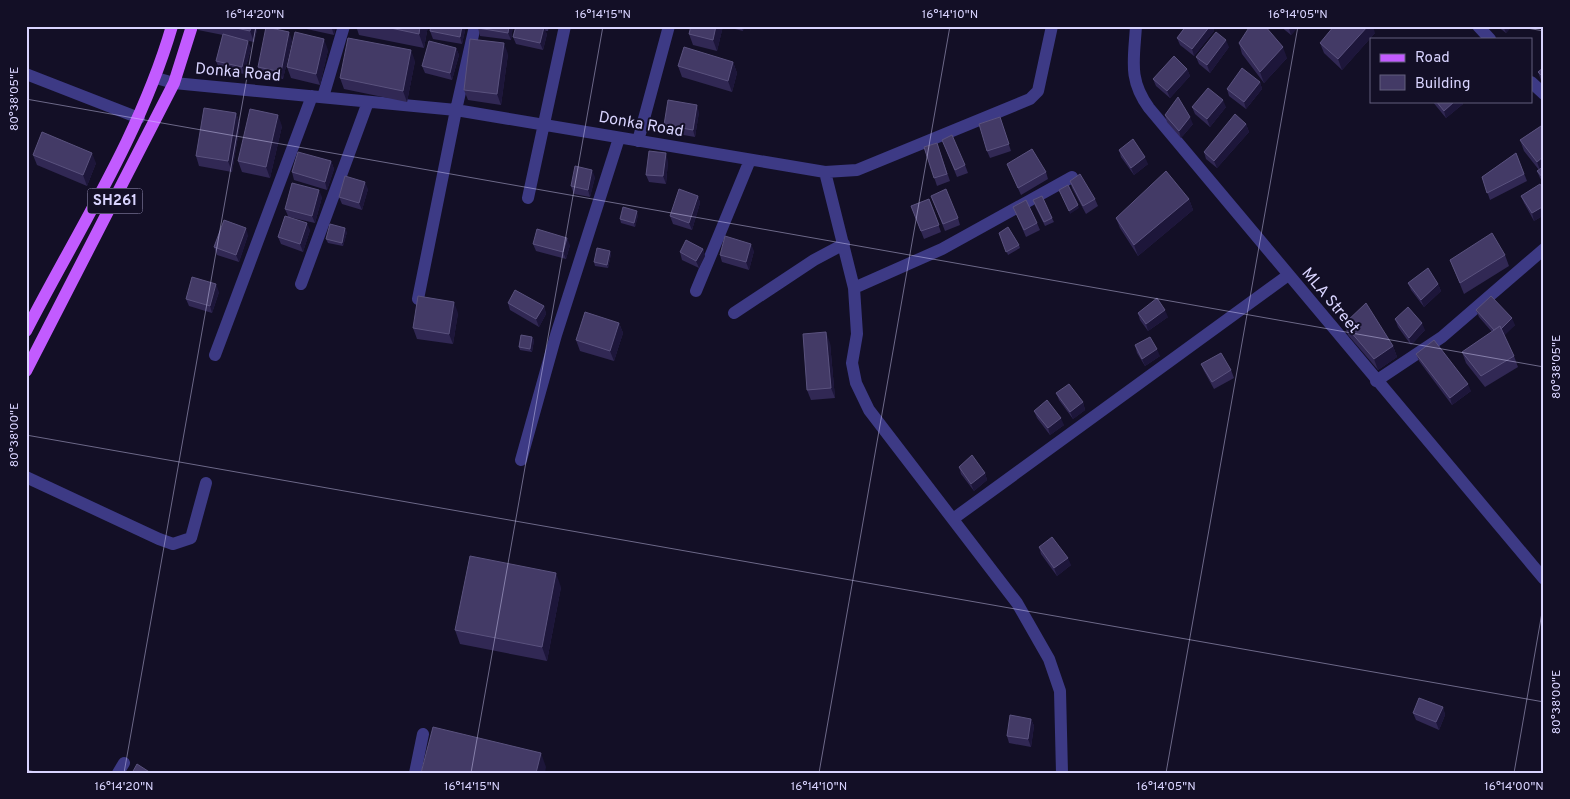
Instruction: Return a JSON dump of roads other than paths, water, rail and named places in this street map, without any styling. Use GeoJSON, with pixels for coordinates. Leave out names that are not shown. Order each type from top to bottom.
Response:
{"type":"FeatureCollection","features":[{"type":"Feature","properties":{"kind":"main road","name":"SH261"},"geometry":{"type":"LineString","coordinates":[[26,331],[139,118],[156,78],[172,26]]}},
{"type":"Feature","properties":{"kind":"main road","name":"SH261"},"geometry":{"type":"LineString","coordinates":[[26,372],[174,83],[192,26]]}},
{"type":"Feature","properties":{"kind":"street"},"geometry":{"type":"LineString","coordinates":[[215,355],[318,97],[344,26]]}},
{"type":"Feature","properties":{"kind":"street"},"geometry":{"type":"LineString","coordinates":[[418,299],[475,26]]}},
{"type":"Feature","properties":{"kind":"street"},"geometry":{"type":"LineString","coordinates":[[528,198],[565,26]]}},
{"type":"Feature","properties":{"kind":"street"},"geometry":{"type":"LineString","coordinates":[[638,141],[669,26]]}},
{"type":"Feature","properties":{"kind":"street","name":"Donka Road"},"geometry":{"type":"LineString","coordinates":[[156,78],[174,83],[456,110],[824,172],[857,170],[1030,99],[1038,91],[1052,26]]}},
{"type":"Feature","properties":{"kind":"street","name":"MLA Street"},"geometry":{"type":"LineString","coordinates":[[1136,26],[1134,61],[1135,83],[1139,95],[1287,276],[1544,579]]}},
{"type":"Feature","properties":{"kind":"street"},"geometry":{"type":"LineString","coordinates":[[1478,26],[1489,38]]}},
{"type":"Feature","properties":{"kind":"street"},"geometry":{"type":"LineString","coordinates":[[26,74],[139,118]]}},
{"type":"Feature","properties":{"kind":"street"},"geometry":{"type":"LineString","coordinates":[[1533,79],[1544,94]]}},
{"type":"Feature","properties":{"kind":"street"},"geometry":{"type":"LineString","coordinates":[[301,284],[368,102]]}},
{"type":"Feature","properties":{"kind":"street"},"geometry":{"type":"LineString","coordinates":[[520,460],[556,335],[619,138]]}},
{"type":"Feature","properties":{"kind":"street"},"geometry":{"type":"LineString","coordinates":[[696,291],[750,160]]}},
{"type":"Feature","properties":{"kind":"street"},"geometry":{"type":"LineString","coordinates":[[824,172],[854,288],[857,334],[851,357],[856,383],[869,410],[1017,603],[1049,659],[1060,691],[1062,773]]}},
{"type":"Feature","properties":{"kind":"street"},"geometry":{"type":"LineString","coordinates":[[854,288],[942,249],[1072,177]]}},
{"type":"Feature","properties":{"kind":"street"},"geometry":{"type":"LineString","coordinates":[[734,312],[814,260],[844,244]]}},
{"type":"Feature","properties":{"kind":"street"},"geometry":{"type":"LineString","coordinates":[[1376,380],[1442,337],[1544,249]]}},
{"type":"Feature","properties":{"kind":"street"},"geometry":{"type":"LineString","coordinates":[[953,519],[1287,276]]}},
{"type":"Feature","properties":{"kind":"street"},"geometry":{"type":"LineString","coordinates":[[26,477],[128,527],[173,544],[191,538],[206,483]]}},
{"type":"Feature","properties":{"kind":"street"},"geometry":{"type":"LineString","coordinates":[[415,773],[422,734]]}}]}
